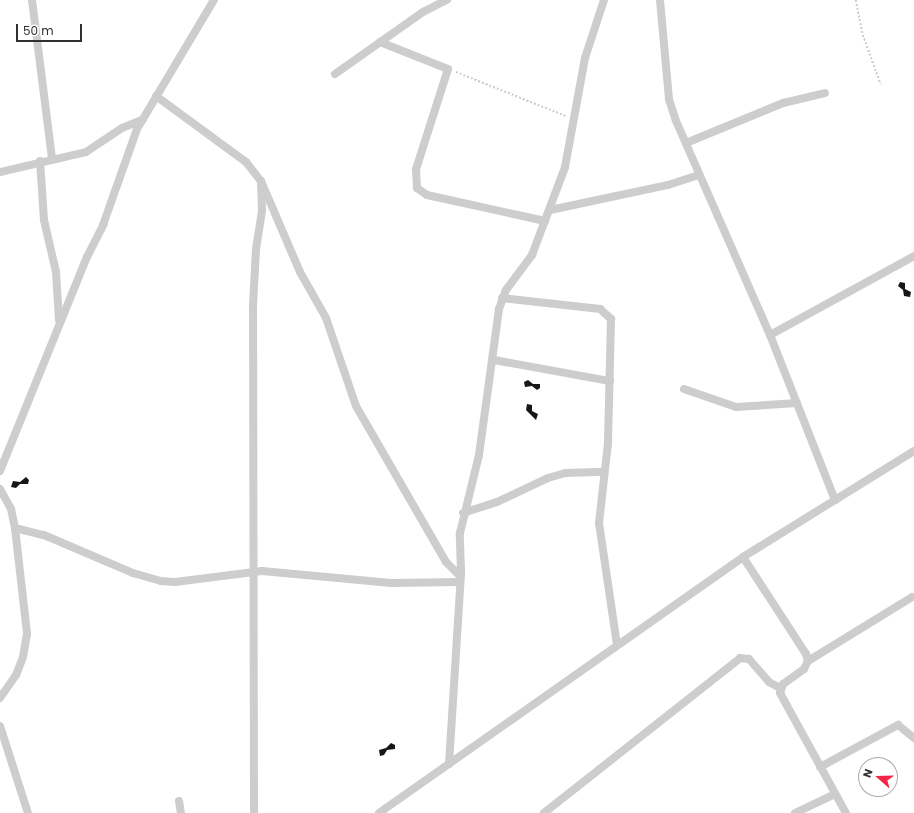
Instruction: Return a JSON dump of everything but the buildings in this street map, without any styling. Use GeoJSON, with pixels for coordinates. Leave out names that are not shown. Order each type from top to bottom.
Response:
{"type":"FeatureCollection","features":[{"type":"Feature","properties":{"kind":"street"},"geometry":{"type":"LineString","coordinates":[[32,0],[52,158]]}},
{"type":"Feature","properties":{"kind":"street"},"geometry":{"type":"LineString","coordinates":[[0,471],[60,323],[103,225],[142,120],[214,0]]}},
{"type":"Feature","properties":{"kind":"street"},"geometry":{"type":"LineString","coordinates":[[335,74],[428,9],[447,0]]}},
{"type":"Feature","properties":{"kind":"street"},"geometry":{"type":"LineString","coordinates":[[449,764],[460,579],[460,533],[463,513],[479,455],[502,298],[532,255],[565,167],[585,58],[604,0]]}},
{"type":"Feature","properties":{"kind":"street"},"geometry":{"type":"LineString","coordinates":[[660,0],[669,98],[699,175],[770,335],[835,500]]}},
{"type":"Feature","properties":{"kind":"street"},"geometry":{"type":"LineString","coordinates":[[380,42],[448,69],[416,169],[417,188],[427,195],[545,221]]}},
{"type":"Feature","properties":{"kind":"street"},"geometry":{"type":"LineString","coordinates":[[686,143],[783,102],[826,93]]}},
{"type":"Feature","properties":{"kind":"street"},"geometry":{"type":"LineString","coordinates":[[156,96],[246,162],[261,181],[300,272],[326,318],[343,373],[356,406],[446,562],[460,579]]}},
{"type":"Feature","properties":{"kind":"street"},"geometry":{"type":"LineString","coordinates":[[0,172],[52,158],[86,152],[126,126],[142,120]]}},
{"type":"Feature","properties":{"kind":"street"},"geometry":{"type":"LineString","coordinates":[[40,161],[44,220],[56,272],[60,323]]}},
{"type":"Feature","properties":{"kind":"street"},"geometry":{"type":"LineString","coordinates":[[550,210],[668,186],[699,175]]}},
{"type":"Feature","properties":{"kind":"street"},"geometry":{"type":"LineString","coordinates":[[254,813],[255,571],[253,306],[256,249],[262,210],[261,181]]}},
{"type":"Feature","properties":{"kind":"street"},"geometry":{"type":"LineString","coordinates":[[770,335],[914,256]]}},
{"type":"Feature","properties":{"kind":"street"},"geometry":{"type":"LineString","coordinates":[[502,298],[600,309],[608,314],[612,332],[608,443],[599,523],[617,645]]}},
{"type":"Feature","properties":{"kind":"street"},"geometry":{"type":"LineString","coordinates":[[494,360],[610,381]]}},
{"type":"Feature","properties":{"kind":"street"},"geometry":{"type":"LineString","coordinates":[[684,389],[736,407],[798,403]]}},
{"type":"Feature","properties":{"kind":"street"},"geometry":{"type":"LineString","coordinates":[[379,813],[743,557],[914,451]]}},
{"type":"Feature","properties":{"kind":"street"},"geometry":{"type":"LineString","coordinates":[[463,513],[497,502],[554,476],[582,470],[604,472]]}},
{"type":"Feature","properties":{"kind":"street"},"geometry":{"type":"LineString","coordinates":[[0,489],[11,509],[15,528],[28,634],[24,657],[16,674],[0,698]]}},
{"type":"Feature","properties":{"kind":"street"},"geometry":{"type":"LineString","coordinates":[[15,528],[44,535],[133,573],[161,581],[175,582],[255,571],[391,583],[460,579]]}},
{"type":"Feature","properties":{"kind":"street"},"geometry":{"type":"LineString","coordinates":[[743,557],[801,645],[808,661]]}},
{"type":"Feature","properties":{"kind":"street"},"geometry":{"type":"LineString","coordinates":[[780,688],[804,669],[808,661],[912,597]]}},
{"type":"Feature","properties":{"kind":"street"},"geometry":{"type":"LineString","coordinates":[[544,813],[740,658],[749,659],[769,682],[780,688],[783,700],[846,813]]}},
{"type":"Feature","properties":{"kind":"street"},"geometry":{"type":"LineString","coordinates":[[820,767],[898,725],[914,738]]}},
{"type":"Feature","properties":{"kind":"street"},"geometry":{"type":"LineString","coordinates":[[0,726],[28,813]]}},
{"type":"Feature","properties":{"kind":"street"},"geometry":{"type":"LineString","coordinates":[[794,813],[835,794]]}},
{"type":"Feature","properties":{"kind":"street"},"geometry":{"type":"LineString","coordinates":[[179,801],[181,813]]}},
{"type":"Feature","properties":{"kind":"path"},"geometry":{"type":"LineString","coordinates":[[856,0],[863,35],[881,85]]}},
{"type":"Feature","properties":{"kind":"path"},"geometry":{"type":"LineString","coordinates":[[448,69],[575,119]]}}]}
